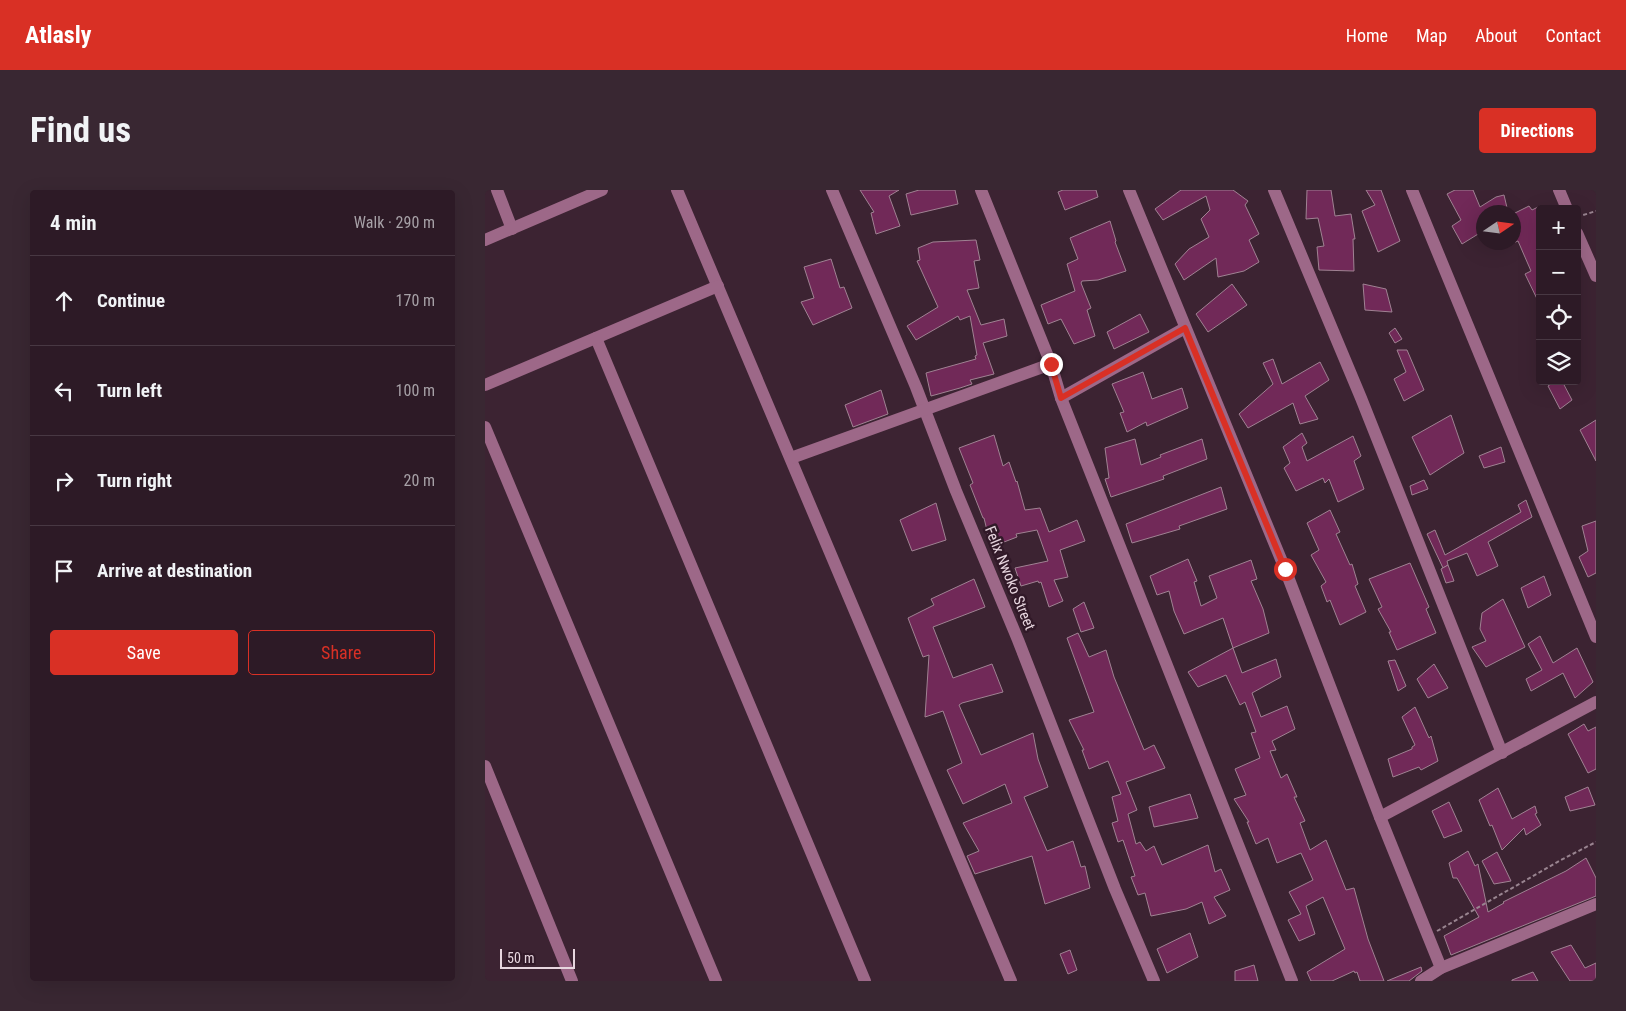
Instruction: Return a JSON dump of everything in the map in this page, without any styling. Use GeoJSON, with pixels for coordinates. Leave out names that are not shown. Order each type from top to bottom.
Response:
{"type":"FeatureCollection","features":[{"type":"Feature","properties":{"kind":"street"},"geometry":{"type":"LineString","coordinates":[[497,190],[512,229]]}},
{"type":"Feature","properties":{"kind":"street"},"geometry":{"type":"LineString","coordinates":[[485,240],[602,190]]}},
{"type":"Feature","properties":{"kind":"street"},"geometry":{"type":"LineString","coordinates":[[677,190],[1011,981]]}},
{"type":"Feature","properties":{"kind":"street","name":"Felix Nwoko Street"},"geometry":{"type":"LineString","coordinates":[[832,190],[916,387],[1018,640],[1115,889],[1154,981]]}},
{"type":"Feature","properties":{"kind":"street"},"geometry":{"type":"LineString","coordinates":[[981,190],[1051,364],[1061,398],[1292,981]]}},
{"type":"Feature","properties":{"kind":"street"},"geometry":{"type":"LineString","coordinates":[[1129,190],[1285,569],[1380,817],[1441,968]]}},
{"type":"Feature","properties":{"kind":"street"},"geometry":{"type":"LineString","coordinates":[[1274,190],[1361,398],[1502,753]]}},
{"type":"Feature","properties":{"kind":"street"},"geometry":{"type":"LineString","coordinates":[[1411,190],[1596,637]]}},
{"type":"Feature","properties":{"kind":"street"},"geometry":{"type":"LineString","coordinates":[[1559,190],[1565,205]]}},
{"type":"Feature","properties":{"kind":"street"},"geometry":{"type":"LineString","coordinates":[[1581,242],[1596,276]]}},
{"type":"Feature","properties":{"kind":"street"},"geometry":{"type":"LineString","coordinates":[[485,385],[718,286]]}},
{"type":"Feature","properties":{"kind":"street"},"geometry":{"type":"LineString","coordinates":[[1061,398],[1185,328]]}},
{"type":"Feature","properties":{"kind":"street"},"geometry":{"type":"LineString","coordinates":[[596,338],[865,981]]}},
{"type":"Feature","properties":{"kind":"street"},"geometry":{"type":"LineString","coordinates":[[791,458],[1051,364]]}},
{"type":"Feature","properties":{"kind":"street"},"geometry":{"type":"LineString","coordinates":[[485,427],[716,981]]}},
{"type":"Feature","properties":{"kind":"street"},"geometry":{"type":"LineString","coordinates":[[1380,817],[1596,702]]}},
{"type":"Feature","properties":{"kind":"street"},"geometry":{"type":"LineString","coordinates":[[485,766],[572,981]]}},
{"type":"Feature","properties":{"kind":"street"},"geometry":{"type":"LineString","coordinates":[[1421,981],[1441,968],[1596,904]]}},
{"type":"Feature","properties":{"kind":"path"},"geometry":{"type":"LineString","coordinates":[[1581,216],[1596,211]]}},
{"type":"Feature","properties":{"kind":"path"},"geometry":{"type":"LineString","coordinates":[[1428,937],[1561,860],[1596,842]]}},
{"type":"Feature","properties":{"kind":"building"},"geometry":{"type":"Polygon","coordinates":[[[860,190],[899,190],[889,196],[900,226],[876,234],[871,213],[874,212],[860,190]]]}},
{"type":"Feature","properties":{"kind":"building"},"geometry":{"type":"Polygon","coordinates":[[[919,190],[955,190],[958,204],[911,215],[906,194],[919,190]]]}},
{"type":"Feature","properties":{"kind":"building"},"geometry":{"type":"Polygon","coordinates":[[[1063,190],[1096,190],[1098,197],[1065,210],[1058,192],[1063,190]]]}},
{"type":"Feature","properties":{"kind":"building"},"geometry":{"type":"Polygon","coordinates":[[[1181,190],[1233,190],[1248,201],[1245,205],[1259,234],[1249,240],[1259,262],[1244,271],[1218,277],[1216,258],[1184,280],[1175,264],[1189,249],[1209,237],[1201,219],[1210,210],[1206,196],[1163,220],[1155,209],[1181,190]]]}},
{"type":"Feature","properties":{"kind":"building"},"geometry":{"type":"Polygon","coordinates":[[[1307,190],[1331,190],[1335,216],[1351,214],[1355,239],[1353,239],[1354,271],[1319,270],[1317,247],[1324,246],[1318,218],[1306,219],[1307,190]]]}},
{"type":"Feature","properties":{"kind":"building"},"geometry":{"type":"Polygon","coordinates":[[[1366,190],[1381,190],[1400,241],[1378,252],[1362,211],[1375,205],[1366,190]]]}},
{"type":"Feature","properties":{"kind":"building"},"geometry":{"type":"Polygon","coordinates":[[[1455,190],[1473,190],[1479,205],[1476,205],[1476,235],[1462,244],[1452,226],[1461,220],[1447,194],[1455,190]]]}},
{"type":"Feature","properties":{"kind":"building"},"geometry":{"type":"Polygon","coordinates":[[[1504,195],[1506,205],[1483,205],[1496,197],[1504,195]]]}},
{"type":"Feature","properties":{"kind":"building"},"geometry":{"type":"Polygon","coordinates":[[[1529,206],[1532,210],[1536,208],[1536,297],[1525,274],[1531,271],[1521,248],[1521,210],[1529,206]]]}},
{"type":"Feature","properties":{"kind":"building"},"geometry":{"type":"Polygon","coordinates":[[[1110,221],[1115,242],[1126,271],[1098,280],[1082,281],[1081,283],[1091,308],[1087,310],[1095,336],[1074,344],[1061,319],[1048,324],[1041,305],[1075,291],[1067,264],[1078,259],[1070,238],[1110,221]]]}},
{"type":"Feature","properties":{"kind":"building"},"geometry":{"type":"Polygon","coordinates":[[[976,240],[980,260],[974,261],[979,288],[967,290],[981,325],[1004,319],[1007,336],[983,343],[994,374],[970,380],[972,384],[931,396],[926,373],[976,359],[975,356],[977,355],[970,316],[960,320],[958,316],[916,340],[907,326],[938,307],[917,261],[920,260],[918,248],[933,242],[976,240]]]}},
{"type":"Feature","properties":{"kind":"building"},"geometry":{"type":"Polygon","coordinates":[[[831,259],[840,288],[844,287],[852,308],[813,325],[801,302],[814,298],[804,267],[831,259]]]}},
{"type":"Feature","properties":{"kind":"building"},"geometry":{"type":"Polygon","coordinates":[[[1232,284],[1247,305],[1208,332],[1196,314],[1232,284]]]}},
{"type":"Feature","properties":{"kind":"building"},"geometry":{"type":"Polygon","coordinates":[[[1363,284],[1386,289],[1392,312],[1365,310],[1363,284]]]}},
{"type":"Feature","properties":{"kind":"building"},"geometry":{"type":"Polygon","coordinates":[[[1140,314],[1149,332],[1114,349],[1107,332],[1140,314]]]}},
{"type":"Feature","properties":{"kind":"building"},"geometry":{"type":"Polygon","coordinates":[[[1395,328],[1402,339],[1395,343],[1389,333],[1395,328]]]}},
{"type":"Feature","properties":{"kind":"building"},"geometry":{"type":"Polygon","coordinates":[[[1397,350],[1407,350],[1424,390],[1404,401],[1394,379],[1406,372],[1397,350]]]}},
{"type":"Feature","properties":{"kind":"building"},"geometry":{"type":"Polygon","coordinates":[[[1273,359],[1282,384],[1320,362],[1329,380],[1305,396],[1318,419],[1300,424],[1293,403],[1248,428],[1239,414],[1273,384],[1263,363],[1273,359]]]}},
{"type":"Feature","properties":{"kind":"building"},"geometry":{"type":"Polygon","coordinates":[[[1143,372],[1152,399],[1182,388],[1188,408],[1147,426],[1146,422],[1127,432],[1120,413],[1124,412],[1112,384],[1143,372]]]}},
{"type":"Feature","properties":{"kind":"building"},"geometry":{"type":"Polygon","coordinates":[[[1564,385],[1572,400],[1560,409],[1548,386],[1564,385]]]}},
{"type":"Feature","properties":{"kind":"building"},"geometry":{"type":"Polygon","coordinates":[[[881,390],[888,414],[853,427],[845,405],[881,390]]]}},
{"type":"Feature","properties":{"kind":"building"},"geometry":{"type":"Polygon","coordinates":[[[1451,415],[1464,453],[1430,475],[1412,437],[1451,415]]]}},
{"type":"Feature","properties":{"kind":"building"},"geometry":{"type":"Polygon","coordinates":[[[1596,420],[1596,461],[1580,430],[1596,420]]]}},
{"type":"Feature","properties":{"kind":"building"},"geometry":{"type":"Polygon","coordinates":[[[1302,433],[1307,443],[1302,447],[1307,461],[1353,436],[1361,456],[1354,461],[1364,489],[1338,502],[1329,479],[1325,483],[1323,478],[1296,491],[1284,468],[1290,463],[1283,447],[1302,433]]]}},
{"type":"Feature","properties":{"kind":"building"},"geometry":{"type":"Polygon","coordinates":[[[994,435],[1003,466],[1009,462],[1017,481],[1025,510],[1040,508],[1049,532],[1077,520],[1085,541],[1060,550],[1068,577],[1054,580],[1063,601],[1049,607],[1041,582],[1039,583],[1038,581],[1021,586],[1015,568],[1048,561],[1037,530],[1016,534],[1017,537],[991,547],[984,518],[970,485],[973,483],[959,448],[994,435]]]}},
{"type":"Feature","properties":{"kind":"building"},"geometry":{"type":"Polygon","coordinates":[[[1135,439],[1141,465],[1161,457],[1160,455],[1202,439],[1207,459],[1163,476],[1164,479],[1111,497],[1105,479],[1109,478],[1105,448],[1135,439]]]}},
{"type":"Feature","properties":{"kind":"building"},"geometry":{"type":"Polygon","coordinates":[[[1501,447],[1505,462],[1484,468],[1479,456],[1501,447]]]}},
{"type":"Feature","properties":{"kind":"building"},"geometry":{"type":"Polygon","coordinates":[[[1424,480],[1428,489],[1412,495],[1410,486],[1424,480]]]}},
{"type":"Feature","properties":{"kind":"building"},"geometry":{"type":"Polygon","coordinates":[[[1221,487],[1227,509],[1179,526],[1180,529],[1132,543],[1126,524],[1221,487]]]}},
{"type":"Feature","properties":{"kind":"building"},"geometry":{"type":"Polygon","coordinates":[[[1526,500],[1532,517],[1488,542],[1498,566],[1477,576],[1467,553],[1447,561],[1448,565],[1443,568],[1427,534],[1435,530],[1445,555],[1521,512],[1518,505],[1526,500]]]}},
{"type":"Feature","properties":{"kind":"building"},"geometry":{"type":"Polygon","coordinates":[[[936,503],[946,540],[912,551],[900,520],[936,503]]]}},
{"type":"Feature","properties":{"kind":"building"},"geometry":{"type":"Polygon","coordinates":[[[1330,510],[1340,532],[1336,534],[1350,565],[1352,564],[1358,584],[1355,586],[1366,612],[1340,625],[1330,600],[1327,602],[1321,586],[1326,582],[1311,555],[1319,550],[1307,523],[1330,510]]]}},
{"type":"Feature","properties":{"kind":"building"},"geometry":{"type":"Polygon","coordinates":[[[1596,521],[1596,573],[1588,577],[1579,557],[1588,551],[1582,526],[1596,521]]]}},
{"type":"Feature","properties":{"kind":"building"},"geometry":{"type":"Polygon","coordinates":[[[1188,559],[1197,581],[1194,582],[1201,606],[1217,598],[1209,576],[1251,560],[1257,579],[1251,581],[1263,609],[1269,633],[1233,648],[1223,618],[1184,634],[1174,611],[1169,591],[1157,595],[1150,576],[1188,559]]]}},
{"type":"Feature","properties":{"kind":"building"},"geometry":{"type":"Polygon","coordinates":[[[1410,563],[1429,607],[1426,609],[1436,633],[1397,650],[1389,632],[1391,632],[1378,609],[1382,607],[1369,579],[1410,563]]]}},
{"type":"Feature","properties":{"kind":"building"},"geometry":{"type":"Polygon","coordinates":[[[1448,565],[1454,581],[1446,583],[1441,569],[1448,565]]]}},
{"type":"Feature","properties":{"kind":"building"},"geometry":{"type":"Polygon","coordinates":[[[1544,576],[1551,595],[1528,608],[1521,588],[1544,576]]]}},
{"type":"Feature","properties":{"kind":"building"},"geometry":{"type":"Polygon","coordinates":[[[974,579],[985,607],[933,627],[953,678],[992,664],[1003,692],[959,705],[981,755],[1033,733],[1038,759],[1048,787],[1024,797],[1047,851],[1073,841],[1081,867],[1085,866],[1090,888],[1045,904],[1032,856],[975,874],[967,856],[979,851],[963,823],[1012,803],[1005,784],[963,804],[947,770],[962,763],[943,711],[925,717],[929,655],[923,657],[908,618],[934,605],[931,599],[974,579]]]}},
{"type":"Feature","properties":{"kind":"building"},"geometry":{"type":"Polygon","coordinates":[[[1503,599],[1525,647],[1486,667],[1472,647],[1486,641],[1480,629],[1482,613],[1503,599]]]}},
{"type":"Feature","properties":{"kind":"building"},"geometry":{"type":"Polygon","coordinates":[[[1084,602],[1094,628],[1081,632],[1073,609],[1084,602]]]}},
{"type":"Feature","properties":{"kind":"building"},"geometry":{"type":"Polygon","coordinates":[[[1078,633],[1089,657],[1106,650],[1114,677],[1144,750],[1154,745],[1165,768],[1126,782],[1137,810],[1128,814],[1136,844],[1140,842],[1146,851],[1154,846],[1162,865],[1208,845],[1215,872],[1221,869],[1230,890],[1214,897],[1226,916],[1209,924],[1202,902],[1186,909],[1151,916],[1145,893],[1138,895],[1131,877],[1135,876],[1123,840],[1118,842],[1112,823],[1118,821],[1112,797],[1121,794],[1108,761],[1089,769],[1082,750],[1084,750],[1069,720],[1094,712],[1067,638],[1078,633]]]}},
{"type":"Feature","properties":{"kind":"building"},"geometry":{"type":"Polygon","coordinates":[[[1540,636],[1553,663],[1577,648],[1593,682],[1575,698],[1563,673],[1531,691],[1526,679],[1542,670],[1528,644],[1540,636]]]}},
{"type":"Feature","properties":{"kind":"building"},"geometry":{"type":"Polygon","coordinates":[[[1233,648],[1242,673],[1276,659],[1281,677],[1252,693],[1261,717],[1287,706],[1295,729],[1272,741],[1276,750],[1270,751],[1281,778],[1287,774],[1297,797],[1294,797],[1305,821],[1300,823],[1310,850],[1326,840],[1346,890],[1354,888],[1368,939],[1384,981],[1360,981],[1357,972],[1355,973],[1354,971],[1332,981],[1311,981],[1307,972],[1345,949],[1323,897],[1306,906],[1315,934],[1299,941],[1288,920],[1301,914],[1289,892],[1313,880],[1301,853],[1277,863],[1268,838],[1256,844],[1247,822],[1249,822],[1234,799],[1246,795],[1235,769],[1260,758],[1251,733],[1256,732],[1245,702],[1240,705],[1226,675],[1198,687],[1188,672],[1233,648]]]}},
{"type":"Feature","properties":{"kind":"building"},"geometry":{"type":"Polygon","coordinates":[[[1395,660],[1406,686],[1398,691],[1388,661],[1395,660]]]}},
{"type":"Feature","properties":{"kind":"building"},"geometry":{"type":"Polygon","coordinates":[[[1434,664],[1448,688],[1428,698],[1417,679],[1434,664]]]}},
{"type":"Feature","properties":{"kind":"building"},"geometry":{"type":"Polygon","coordinates":[[[1415,707],[1429,738],[1431,736],[1438,761],[1421,770],[1419,767],[1393,777],[1388,759],[1412,749],[1415,745],[1402,717],[1415,707]]]}},
{"type":"Feature","properties":{"kind":"building"},"geometry":{"type":"Polygon","coordinates":[[[1584,724],[1588,731],[1596,727],[1596,769],[1588,773],[1568,734],[1584,724]]]}},
{"type":"Feature","properties":{"kind":"building"},"geometry":{"type":"Polygon","coordinates":[[[1588,787],[1595,805],[1570,811],[1565,797],[1588,787]]]}},
{"type":"Feature","properties":{"kind":"building"},"geometry":{"type":"Polygon","coordinates":[[[1498,788],[1512,819],[1535,806],[1537,813],[1535,814],[1541,825],[1526,835],[1524,828],[1502,850],[1479,800],[1498,788]]]}},
{"type":"Feature","properties":{"kind":"building"},"geometry":{"type":"Polygon","coordinates":[[[1190,794],[1198,818],[1154,827],[1149,807],[1190,794]]]}},
{"type":"Feature","properties":{"kind":"building"},"geometry":{"type":"Polygon","coordinates":[[[1449,802],[1462,831],[1444,838],[1432,811],[1449,802]]]}},
{"type":"Feature","properties":{"kind":"building"},"geometry":{"type":"Polygon","coordinates":[[[1468,851],[1475,866],[1478,864],[1488,912],[1503,902],[1566,871],[1586,858],[1596,878],[1596,896],[1451,955],[1444,936],[1479,917],[1457,878],[1453,878],[1449,863],[1468,851]]]}},
{"type":"Feature","properties":{"kind":"building"},"geometry":{"type":"Polygon","coordinates":[[[1497,852],[1511,881],[1494,884],[1482,861],[1497,852]]]}},
{"type":"Feature","properties":{"kind":"building"},"geometry":{"type":"Polygon","coordinates":[[[1190,933],[1198,957],[1167,973],[1157,949],[1190,933]]]}},
{"type":"Feature","properties":{"kind":"building"},"geometry":{"type":"Polygon","coordinates":[[[1571,945],[1585,968],[1596,963],[1596,981],[1570,981],[1551,952],[1571,945]]]}},
{"type":"Feature","properties":{"kind":"building"},"geometry":{"type":"Polygon","coordinates":[[[1070,950],[1077,970],[1068,974],[1060,954],[1070,950]]]}},
{"type":"Feature","properties":{"kind":"building"},"geometry":{"type":"Polygon","coordinates":[[[1254,965],[1258,981],[1235,981],[1235,971],[1254,965]]]}},
{"type":"Feature","properties":{"kind":"building"},"geometry":{"type":"Polygon","coordinates":[[[1421,967],[1422,971],[1409,981],[1387,981],[1421,967]]]}},
{"type":"Feature","properties":{"kind":"building"},"geometry":{"type":"Polygon","coordinates":[[[1533,972],[1538,981],[1512,981],[1512,980],[1533,972]]]}},
{"type":"Feature","properties":{"kind":"route"},"geometry":{"type":"LineString","coordinates":[[1051,364],[1061,398],[1185,328],[1285,569]]}}]}
